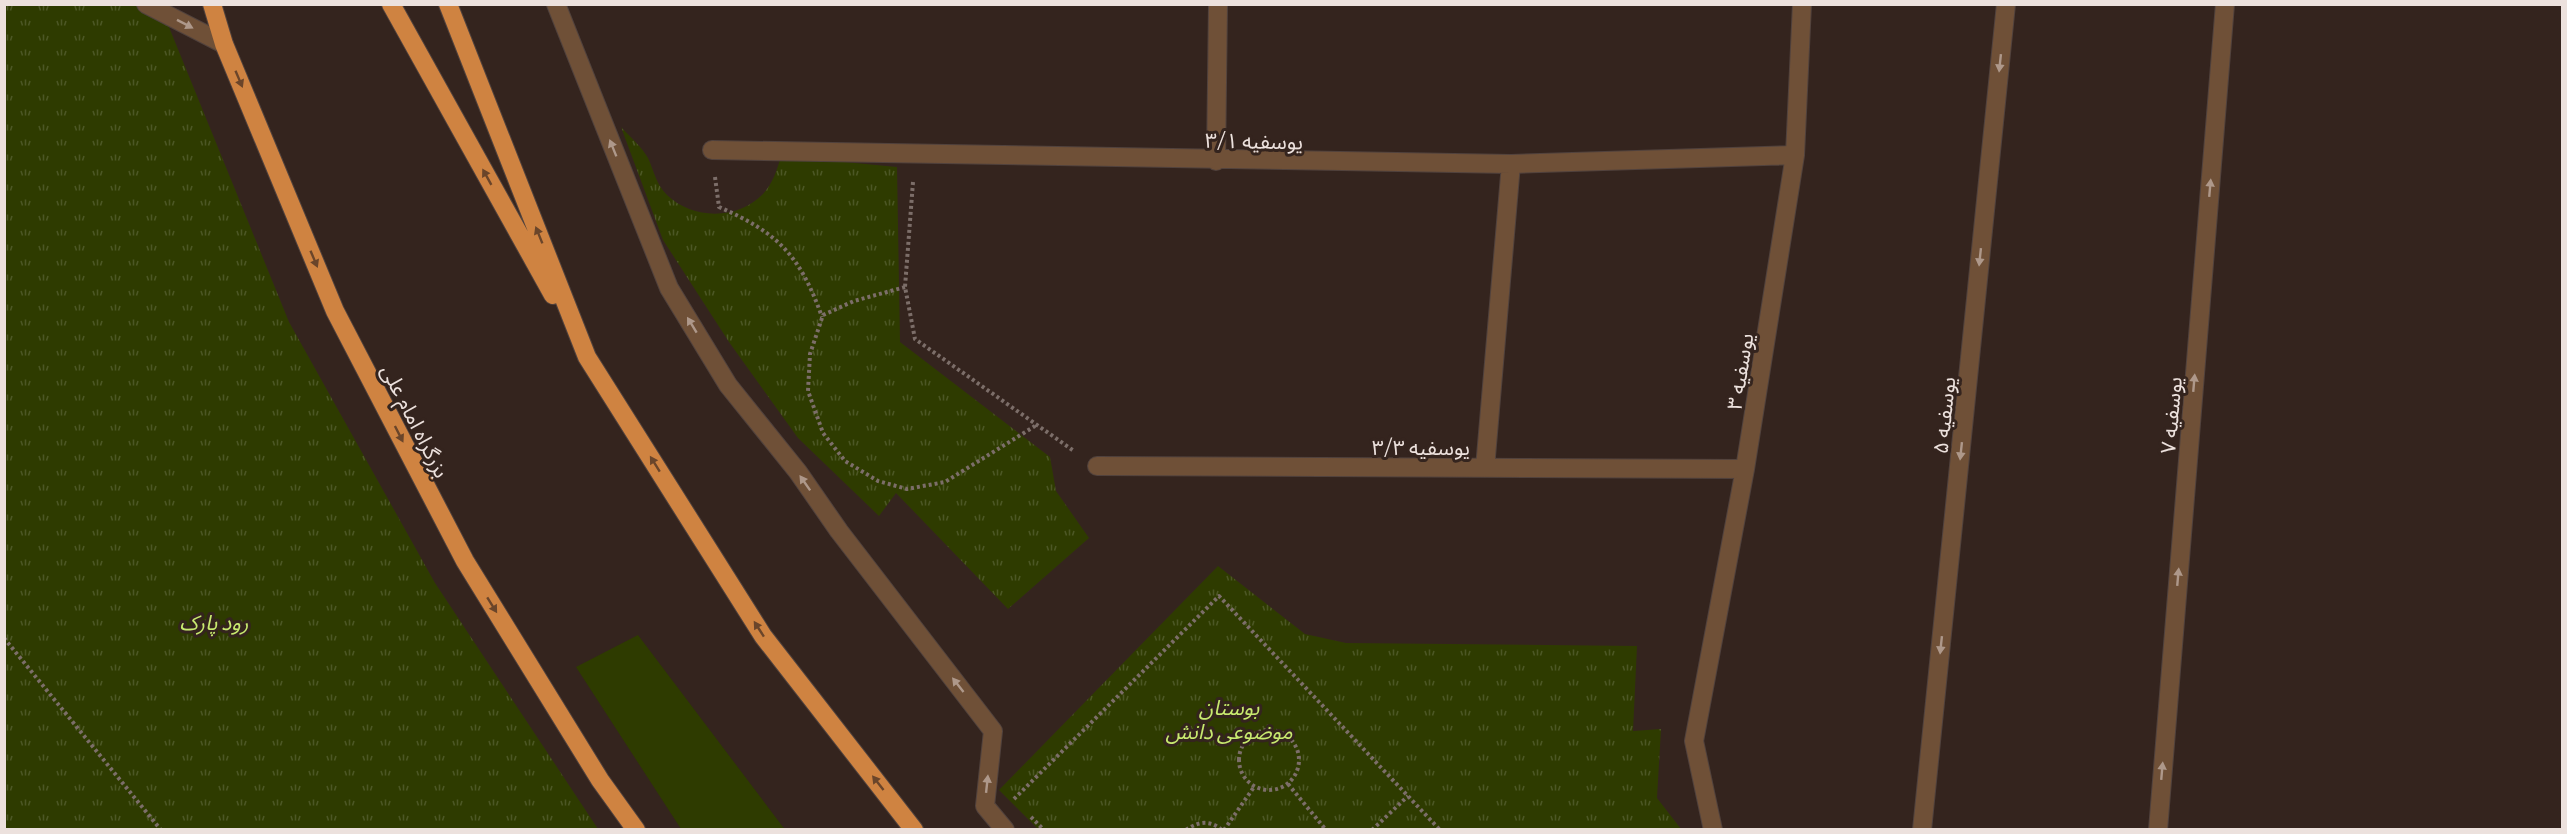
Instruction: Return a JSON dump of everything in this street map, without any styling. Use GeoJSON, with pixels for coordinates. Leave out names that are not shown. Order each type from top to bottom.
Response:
{"type":"FeatureCollection","features":[{"type":"Feature","properties":{"kind":"highway","name":"بزرگراه امام علی"},"geometry":{"type":"LineString","coordinates":[[212,4],[224,44],[335,311],[459,551],[600,780],[636,830]]}},
{"type":"Feature","properties":{"kind":"highway"},"geometry":{"type":"LineString","coordinates":[[217,4],[224,44]]}},
{"type":"Feature","properties":{"kind":"highway"},"geometry":{"type":"LineString","coordinates":[[391,4],[587,357],[763,636],[914,830]]}},
{"type":"Feature","properties":{"kind":"highway"},"geometry":{"type":"LineString","coordinates":[[448,4],[587,357]]}},
{"type":"Feature","properties":{"kind":"street"},"geometry":{"type":"LineString","coordinates":[[146,4],[224,44]]}},
{"type":"Feature","properties":{"kind":"street"},"geometry":{"type":"LineString","coordinates":[[556,4],[669,288],[728,385],[798,472],[846,540],[993,731],[985,806],[1005,830]]}},
{"type":"Feature","properties":{"kind":"street"},"geometry":{"type":"LineString","coordinates":[[1216,161],[1218,4]]}},
{"type":"Feature","properties":{"kind":"street","name":"یوسفیه ۳"},"geometry":{"type":"LineString","coordinates":[[1713,830],[1694,741],[1744,469],[1796,155],[1802,4]]}},
{"type":"Feature","properties":{"kind":"street","name":"یوسفیه ۵"},"geometry":{"type":"LineString","coordinates":[[1922,830],[2006,4]]}},
{"type":"Feature","properties":{"kind":"street","name":"یوسفیه ۷"},"geometry":{"type":"LineString","coordinates":[[2158,830],[2225,4]]}},
{"type":"Feature","properties":{"kind":"street","name":"یوسفیه ۳/۱"},"geometry":{"type":"LineString","coordinates":[[712,150],[1216,161],[1511,164],[1796,155]]}},
{"type":"Feature","properties":{"kind":"street"},"geometry":{"type":"LineString","coordinates":[[1485,468],[1511,164]]}},
{"type":"Feature","properties":{"kind":"street","name":"یوسفیه ۳/۳"},"geometry":{"type":"LineString","coordinates":[[1097,466],[1744,469]]}},
{"type":"Feature","properties":{"kind":"path"},"geometry":{"type":"LineString","coordinates":[[712,150],[719,207],[756,224],[787,249],[809,283],[823,320]]}},
{"type":"Feature","properties":{"kind":"path"},"geometry":{"type":"LineString","coordinates":[[916,155],[905,287],[915,339],[1035,426],[1097,466]]}},
{"type":"Feature","properties":{"kind":"path"},"geometry":{"type":"LineString","coordinates":[[905,287],[854,301],[823,315],[810,354],[808,391],[822,433],[845,461],[879,481],[908,489],[945,482],[1035,426]]}},
{"type":"Feature","properties":{"kind":"path"},"geometry":{"type":"LineString","coordinates":[[1021,807],[1014,799],[1219,596],[1440,830]]}},
{"type":"Feature","properties":{"kind":"path"},"geometry":{"type":"LineString","coordinates":[[4,638],[161,830]]}},
{"type":"Feature","properties":{"kind":"path"},"geometry":{"type":"LineString","coordinates":[[1272,730],[1292,741],[1298,751],[1299,764],[1296,775],[1288,784],[1278,790],[1266,791],[1254,787],[1245,780],[1238,757],[1249,737],[1272,730]]}},
{"type":"Feature","properties":{"kind":"path"},"geometry":{"type":"LineString","coordinates":[[1288,784],[1326,830]]}},
{"type":"Feature","properties":{"kind":"path"},"geometry":{"type":"LineString","coordinates":[[1186,830],[1195,824],[1205,822],[1215,824],[1223,830],[1254,787]]}},
{"type":"Feature","properties":{"kind":"path"},"geometry":{"type":"LineString","coordinates":[[1372,830],[1408,796]]}},
{"type":"Feature","properties":{"kind":"path"},"geometry":{"type":"LineString","coordinates":[[1029,814],[1044,830]]}},
{"type":"Feature","properties":{"kind":"green space","name":"رود پارک"},"geometry":{"type":"Polygon","coordinates":[[[5,5],[160,5],[289,322],[435,583],[598,829],[5,830],[5,5]]]}},
{"type":"Feature","properties":{"kind":"green space"},"geometry":{"type":"Polygon","coordinates":[[[621,127],[648,158],[663,191],[678,203],[702,213],[728,212],[753,203],[769,185],[781,156],[897,167],[900,342],[1050,457],[1056,491],[1089,538],[1008,609],[896,493],[879,516],[798,438],[729,342],[663,240],[621,127]]]}},
{"type":"Feature","properties":{"kind":"green space","name":"بوستان موضوعی دانش"},"geometry":{"type":"Polygon","coordinates":[[[1218,566],[1305,634],[1346,643],[1637,646],[1633,731],[1661,729],[1657,798],[1681,829],[1038,829],[999,790],[1218,566]]]}},
{"type":"Feature","properties":{"kind":"green space"},"geometry":{"type":"Polygon","coordinates":[[[638,635],[786,829],[681,829],[576,667],[638,635]]]}}]}
